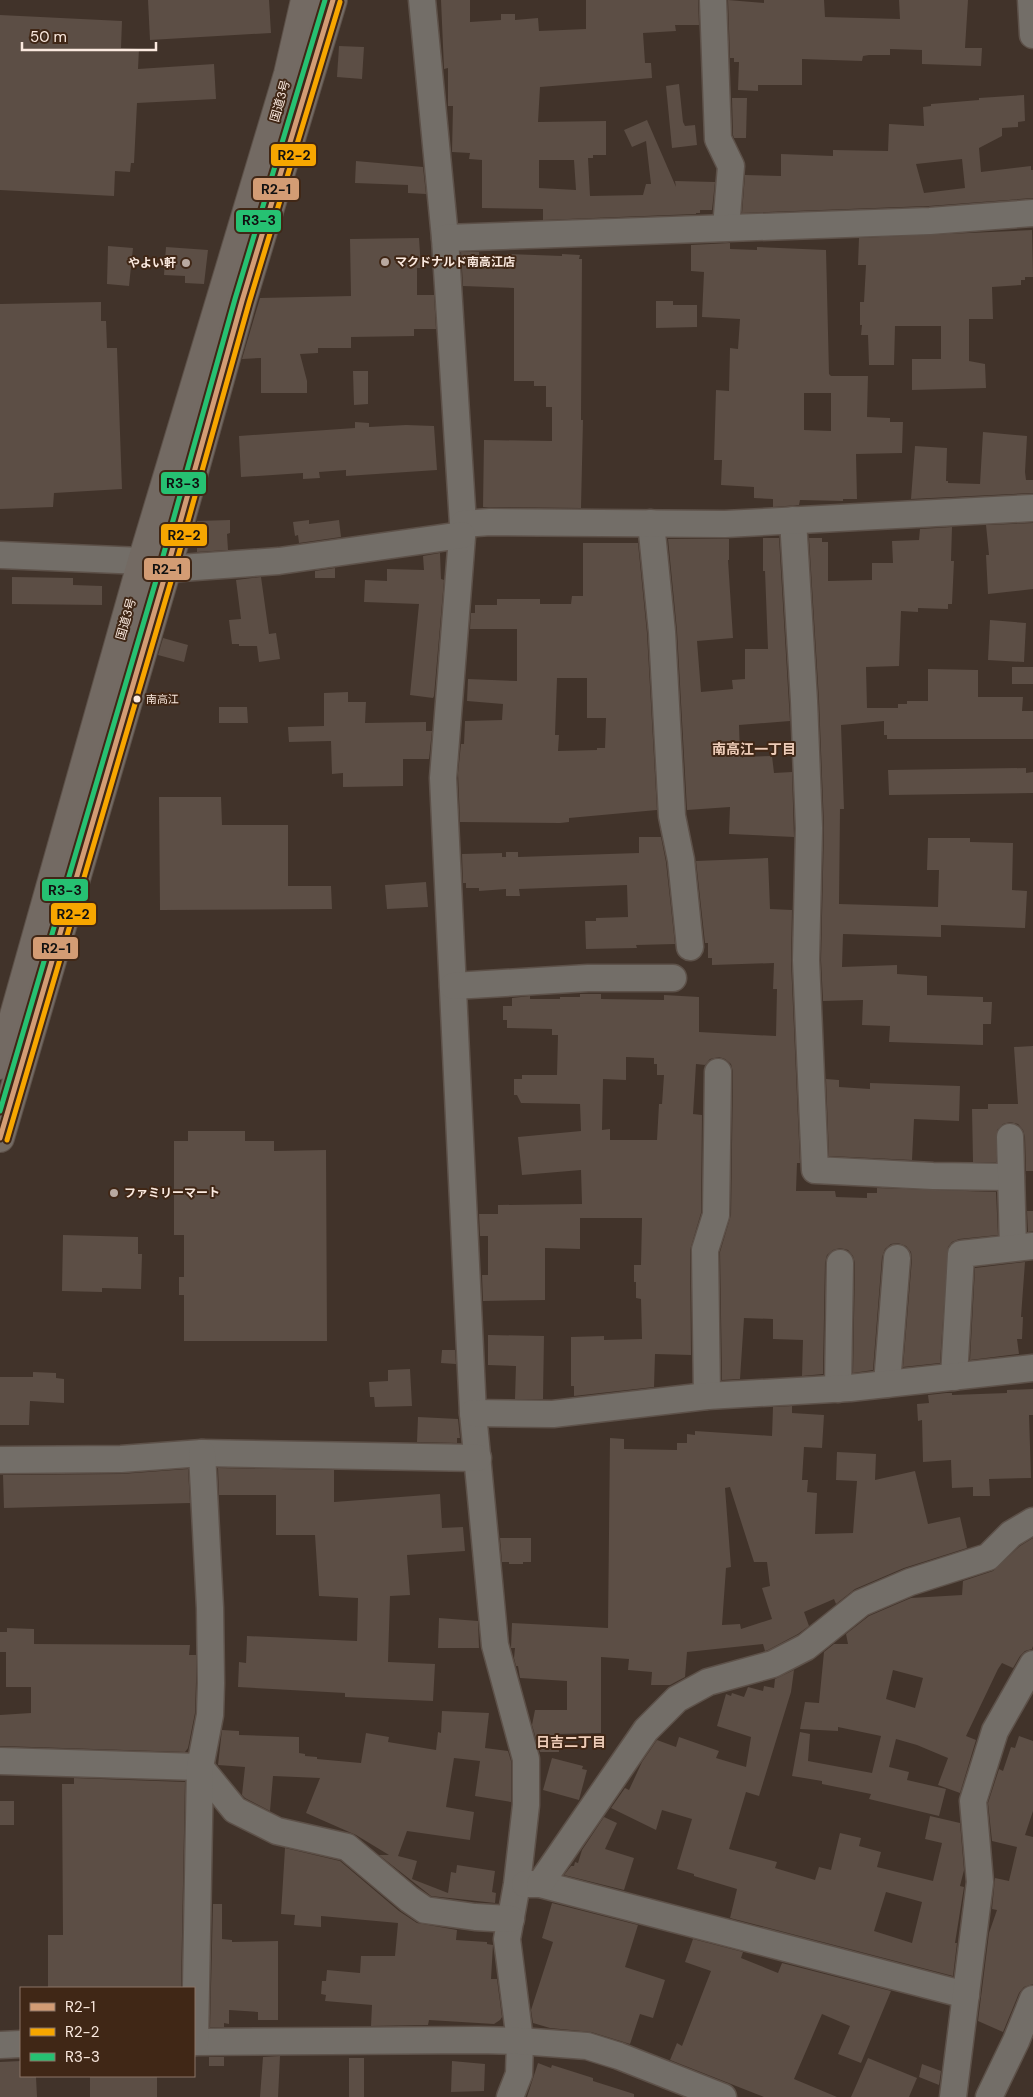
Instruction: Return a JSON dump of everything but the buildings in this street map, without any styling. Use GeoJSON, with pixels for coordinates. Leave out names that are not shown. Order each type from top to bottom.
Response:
{"type":"FeatureCollection","features":[{"type":"Feature","properties":{"kind":"highway","name":"国道3号"},"geometry":{"type":"LineString","coordinates":[[0,1138],[282,93],[304,0]]}},
{"type":"Feature","properties":{"kind":"highway","name":"国道3号"},"geometry":{"type":"LineString","coordinates":[[0,1065],[155,565],[242,301],[333,0]]}},
{"type":"Feature","properties":{"kind":"street"},"geometry":{"type":"LineString","coordinates":[[422,0],[445,238],[462,529],[443,778],[473,1413],[495,1645],[526,1759],[528,1884]]}},
{"type":"Feature","properties":{"kind":"street"},"geometry":{"type":"LineString","coordinates":[[713,0],[718,139],[731,166],[726,228]]}},
{"type":"Feature","properties":{"kind":"street"},"geometry":{"type":"LineString","coordinates":[[1031,0],[1033,35]]}},
{"type":"Feature","properties":{"kind":"street"},"geometry":{"type":"LineString","coordinates":[[445,238],[930,221],[1033,213]]}},
{"type":"Feature","properties":{"kind":"street"},"geometry":{"type":"LineString","coordinates":[[0,555],[155,565],[279,561],[462,529],[490,522],[724,524],[1033,508]]}},
{"type":"Feature","properties":{"kind":"street"},"geometry":{"type":"LineString","coordinates":[[792,520],[808,789],[806,960],[815,1170],[933,1176],[1011,1177]]}},
{"type":"Feature","properties":{"kind":"street"},"geometry":{"type":"LineString","coordinates":[[651,523],[662,632],[672,816],[681,860],[690,947]]}},
{"type":"Feature","properties":{"kind":"street"},"geometry":{"type":"LineString","coordinates":[[453,986],[588,978],[673,978]]}},
{"type":"Feature","properties":{"kind":"street"},"geometry":{"type":"LineString","coordinates":[[707,1396],[705,1250],[716,1215],[718,1072]]}},
{"type":"Feature","properties":{"kind":"street"},"geometry":{"type":"LineString","coordinates":[[954,1377],[961,1254],[1023,1247],[1011,1177],[1010,1137]]}},
{"type":"Feature","properties":{"kind":"street"},"geometry":{"type":"LineString","coordinates":[[887,1384],[897,1258]]}},
{"type":"Feature","properties":{"kind":"street"},"geometry":{"type":"LineString","coordinates":[[838,1389],[840,1262]]}},
{"type":"Feature","properties":{"kind":"street"},"geometry":{"type":"LineString","coordinates":[[473,1413],[553,1414],[707,1396],[838,1389],[1033,1368]]}},
{"type":"Feature","properties":{"kind":"street"},"geometry":{"type":"LineString","coordinates":[[0,1460],[121,1459],[202,1453],[478,1458]]}},
{"type":"Feature","properties":{"kind":"street"},"geometry":{"type":"LineString","coordinates":[[195,1996],[200,1767],[210,1715],[211,1683],[210,1608],[202,1453]]}},
{"type":"Feature","properties":{"kind":"street"},"geometry":{"type":"LineString","coordinates":[[510,2097],[519,2074],[520,2041],[507,1939],[511,1919],[528,1884],[646,1730],[677,1699],[708,1682],[773,1664],[806,1646],[861,1604],[910,1582],[988,1557],[1011,1534],[1033,1521]]}},
{"type":"Feature","properties":{"kind":"street"},"geometry":{"type":"LineString","coordinates":[[953,2097],[980,1882],[973,1801],[995,1731],[1033,1664]]}},
{"type":"Feature","properties":{"kind":"street"},"geometry":{"type":"LineString","coordinates":[[0,1761],[200,1767],[235,1810],[277,1832],[347,1847],[425,1910],[475,1917],[511,1919]]}},
{"type":"Feature","properties":{"kind":"street"},"geometry":{"type":"LineString","coordinates":[[528,1884],[966,1995]]}},
{"type":"Feature","properties":{"kind":"street"},"geometry":{"type":"LineString","coordinates":[[989,2097],[1016,2041],[1033,1999]]}},
{"type":"Feature","properties":{"kind":"street"},"geometry":{"type":"LineString","coordinates":[[195,2042],[520,2041],[587,2046],[619,2056],[723,2097]]}},
{"type":"Feature","properties":{"kind":"street"},"geometry":{"type":"LineString","coordinates":[[0,2045],[20,2044]]}},
{"type":"Feature","properties":{"kind":"transit line","name":"R3-3"},"geometry":{"type":"LineString","coordinates":[[0,1111],[160,567],[235,299],[325,0]]}},
{"type":"Feature","properties":{"kind":"transit line","name":"R2-1"},"geometry":{"type":"LineString","coordinates":[[0,1138],[167,569],[242,301],[333,0]]}},
{"type":"Feature","properties":{"kind":"transit line","name":"R2-2"},"geometry":{"type":"LineString","coordinates":[[7,1140],[174,571],[249,303],[340,2]]}},
{"type":"Feature","properties":{"kind":"place","name":"マクドナルド南高江店"},"geometry":{"type":"Point","coordinates":[385,262]}},
{"type":"Feature","properties":{"kind":"place","name":"やよい軒"},"geometry":{"type":"Point","coordinates":[186,263]}},
{"type":"Feature","properties":{"kind":"place","name":"南高江"},"geometry":{"type":"Point","coordinates":[137,699]}},
{"type":"Feature","properties":{"kind":"place","name":"ファミリーマート"},"geometry":{"type":"Point","coordinates":[114,1193]}},
{"type":"Feature","properties":{"kind":"district","name":"南高江一丁目"},"geometry":{"type":"Point","coordinates":[754,749]}},
{"type":"Feature","properties":{"kind":"district","name":"日吉二丁目"},"geometry":{"type":"Point","coordinates":[571,1742]}}]}
